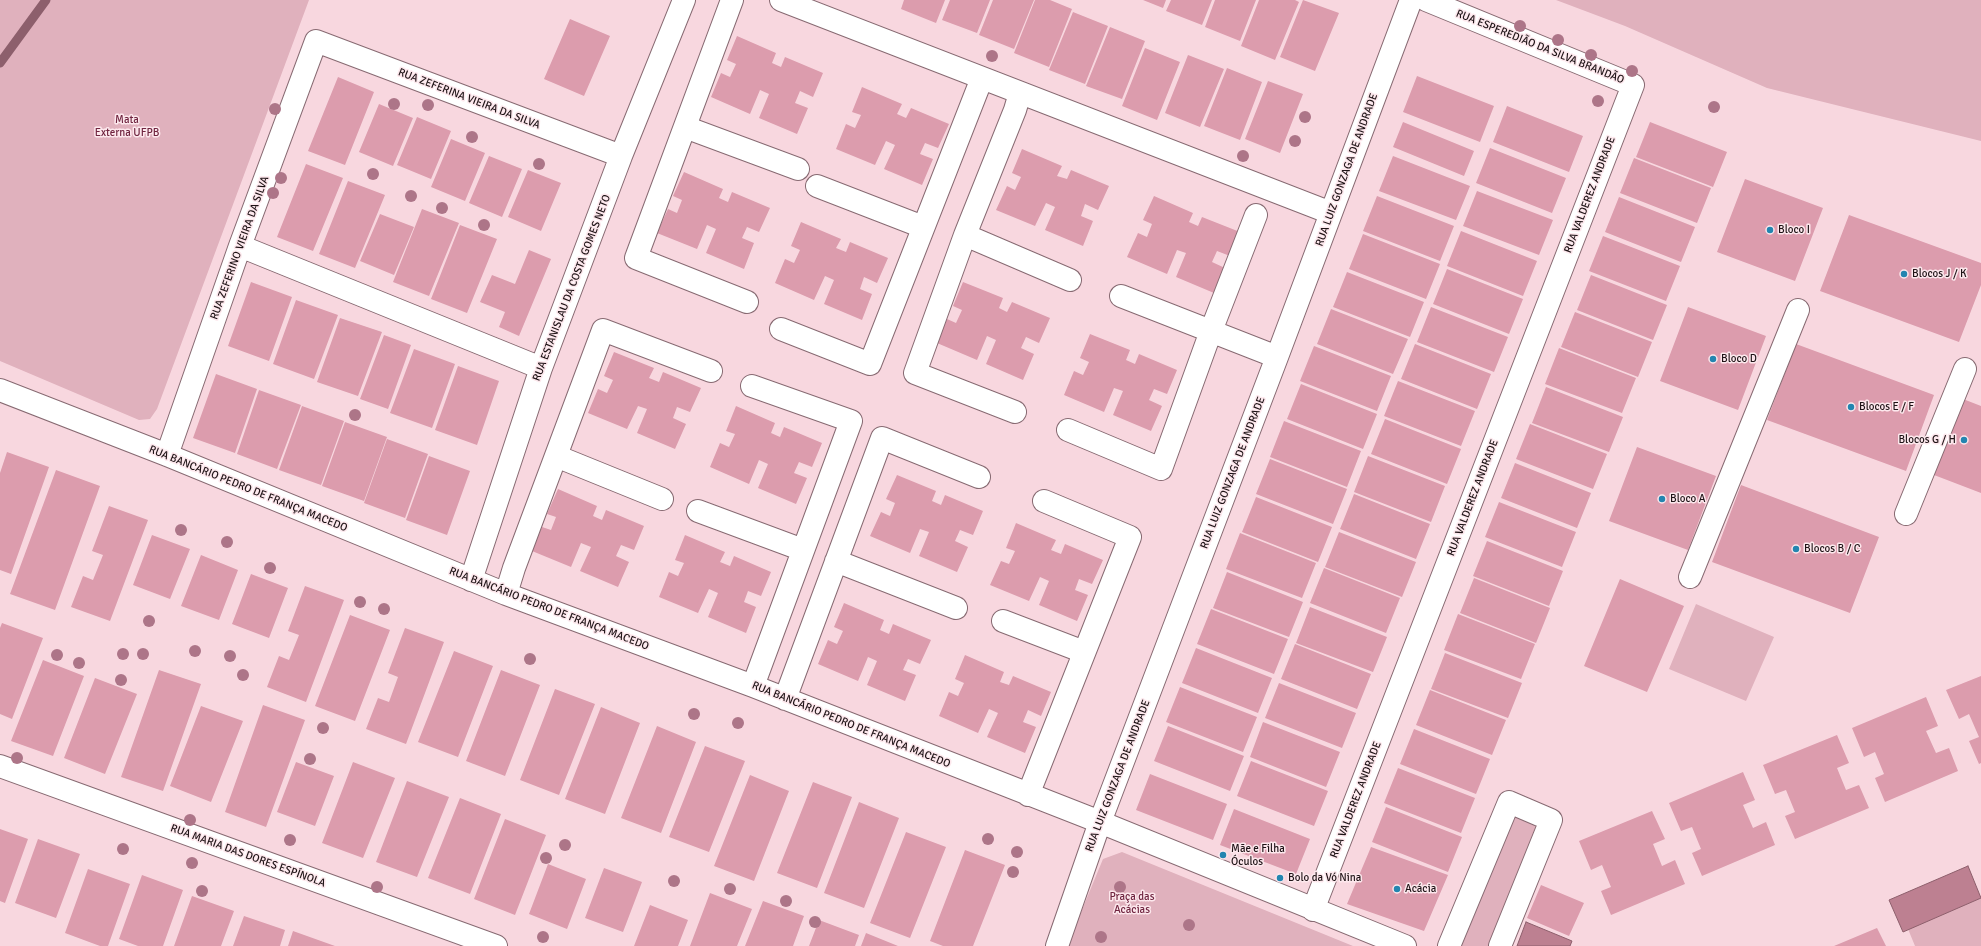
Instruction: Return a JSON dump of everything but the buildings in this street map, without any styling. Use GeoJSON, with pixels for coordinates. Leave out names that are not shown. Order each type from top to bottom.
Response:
{"type":"FeatureCollection","features":[{"type":"Feature","properties":{"kind":"street","name":"RUA ESTANISLAU DA COSTA GOMES NETO"},"geometry":{"type":"LineString","coordinates":[[471,580],[541,368],[621,156],[684,0]]}},
{"type":"Feature","properties":{"kind":"street"},"geometry":{"type":"LineString","coordinates":[[732,0],[636,258],[746,302]]}},
{"type":"Feature","properties":{"kind":"street"},"geometry":{"type":"LineString","coordinates":[[781,0],[1331,213]]}},
{"type":"Feature","properties":{"kind":"street","name":"RUA LUIZ GONZAGA DE ANDRADE"},"geometry":{"type":"LineString","coordinates":[[1057,946],[1100,822],[1278,357],[1411,0]]}},
{"type":"Feature","properties":{"kind":"street","name":"RUA ESPEREDIÃO DA SILVA BRANDÃO"},"geometry":{"type":"LineString","coordinates":[[1426,0],[1633,85]]}},
{"type":"Feature","properties":{"kind":"street","name":"RUA ZEFERINA VIEIRA DA SILVA"},"geometry":{"type":"LineString","coordinates":[[316,41],[621,156]]}},
{"type":"Feature","properties":{"kind":"street","name":"RUA ZEFERINO VIEIRA DA SILVA"},"geometry":{"type":"LineString","coordinates":[[167,455],[240,246],[316,41]]}},
{"type":"Feature","properties":{"kind":"street"},"geometry":{"type":"LineString","coordinates":[[781,329],[870,364],[982,78]]}},
{"type":"Feature","properties":{"kind":"street","name":"RUA VALDEREZ ANDRADE"},"geometry":{"type":"LineString","coordinates":[[1313,910],[1633,85]]}},
{"type":"Feature","properties":{"kind":"street"},"geometry":{"type":"LineString","coordinates":[[1015,412],[915,373],[965,236],[1016,110],[1020,93]]}},
{"type":"Feature","properties":{"kind":"street"},"geometry":{"type":"LineString","coordinates":[[685,127],[798,168]]}},
{"type":"Feature","properties":{"kind":"street"},"geometry":{"type":"LineString","coordinates":[[817,186],[923,228]]}},
{"type":"Feature","properties":{"kind":"street"},"geometry":{"type":"LineString","coordinates":[[1068,430],[1161,469],[1211,331],[1256,215]]}},
{"type":"Feature","properties":{"kind":"street"},"geometry":{"type":"LineString","coordinates":[[965,236],[1070,280]]}},
{"type":"Feature","properties":{"kind":"street"},"geometry":{"type":"LineString","coordinates":[[240,246],[541,368]]}},
{"type":"Feature","properties":{"kind":"street"},"geometry":{"type":"LineString","coordinates":[[1121,296],[1278,357]]}},
{"type":"Feature","properties":{"kind":"street"},"geometry":{"type":"LineString","coordinates":[[1690,577],[1798,310]]}},
{"type":"Feature","properties":{"kind":"street"},"geometry":{"type":"LineString","coordinates":[[506,594],[603,330],[711,371]]}},
{"type":"Feature","properties":{"kind":"street"},"geometry":{"type":"LineString","coordinates":[[1906,514],[1965,369]]}},
{"type":"Feature","properties":{"kind":"street"},"geometry":{"type":"LineString","coordinates":[[752,386],[851,421],[753,686]]}},
{"type":"Feature","properties":{"kind":"street","name":"RUA BANCÁRIO PEDRO DE FRANÇA MACEDO"},"geometry":{"type":"LineString","coordinates":[[0,390],[167,455],[506,594],[753,686],[1100,822],[1313,910],[1405,946]]}},
{"type":"Feature","properties":{"kind":"street"},"geometry":{"type":"LineString","coordinates":[[785,699],[882,438],[979,477]]}},
{"type":"Feature","properties":{"kind":"street"},"geometry":{"type":"LineString","coordinates":[[556,456],[662,499]]}},
{"type":"Feature","properties":{"kind":"street"},"geometry":{"type":"LineString","coordinates":[[1028,794],[1130,537],[1044,501]]}},
{"type":"Feature","properties":{"kind":"street"},"geometry":{"type":"LineString","coordinates":[[698,511],[803,550]]}},
{"type":"Feature","properties":{"kind":"street"},"geometry":{"type":"LineString","coordinates":[[836,561],[956,608]]}},
{"type":"Feature","properties":{"kind":"street"},"geometry":{"type":"LineString","coordinates":[[1002,621],[1084,652]]}},
{"type":"Feature","properties":{"kind":"street","name":"RUA MARIA DAS DORES ESPÍNOLA"},"geometry":{"type":"LineString","coordinates":[[0,766],[496,946]]}},
{"type":"Feature","properties":{"kind":"street"},"geometry":{"type":"LineString","coordinates":[[1449,946],[1508,802],[1551,820],[1500,946]]}},
{"type":"Feature","properties":{"kind":"green space","name":"Mata Externa UFPB"},"geometry":{"type":"Polygon","coordinates":[[[0,0],[309,0],[157,409],[150,419],[139,420],[0,361],[0,0]]]}},
{"type":"Feature","properties":{"kind":"green space"},"geometry":{"type":"Polygon","coordinates":[[[1556,0],[1981,0],[1981,141],[1767,88],[1625,26],[1556,0]]]}},
{"type":"Feature","properties":{"kind":"green space"},"geometry":{"type":"Polygon","coordinates":[[[1696,604],[1774,637],[1746,701],[1669,669],[1696,604]]]}},
{"type":"Feature","properties":{"kind":"green space"},"geometry":{"type":"Polygon","coordinates":[[[1509,802],[1551,820],[1500,946],[1449,946],[1509,802]]]}},
{"type":"Feature","properties":{"kind":"green space","name":"Praça das Acácias"},"geometry":{"type":"Polygon","coordinates":[[[1122,852],[1353,946],[1067,946],[1103,859],[1122,852]]]}},
{"type":"Feature","properties":{"kind":"green space"},"geometry":{"type":"Polygon","coordinates":[[[1981,898],[1981,946],[1915,946],[1908,929],[1981,898]]]}},
{"type":"Feature","properties":{"kind":"shaded area"},"geometry":{"type":"Polygon","coordinates":[[[1968,866],[1981,898],[1903,932],[1889,900],[1968,866]]]}},
{"type":"Feature","properties":{"kind":"shaded area"},"geometry":{"type":"Polygon","coordinates":[[[1526,922],[1572,941],[1570,946],[1517,946],[1526,922]]]}},
{"type":"Feature","properties":{"kind":"waterway"},"geometry":{"type":"LineString","coordinates":[[0,63],[46,0]]}},
{"type":"Feature","properties":{"kind":"place","name":"Bloco I"},"geometry":{"type":"Point","coordinates":[1770,230]}},
{"type":"Feature","properties":{"kind":"place","name":"Blocos J / K"},"geometry":{"type":"Point","coordinates":[1904,274]}},
{"type":"Feature","properties":{"kind":"place","name":"Bloco D"},"geometry":{"type":"Point","coordinates":[1713,359]}},
{"type":"Feature","properties":{"kind":"place","name":"Blocos E / F"},"geometry":{"type":"Point","coordinates":[1851,407]}},
{"type":"Feature","properties":{"kind":"place","name":"Blocos G / H"},"geometry":{"type":"Point","coordinates":[1964,440]}},
{"type":"Feature","properties":{"kind":"place","name":"Bloco A"},"geometry":{"type":"Point","coordinates":[1662,499]}},
{"type":"Feature","properties":{"kind":"place","name":"Blocos B / C"},"geometry":{"type":"Point","coordinates":[1796,549]}},
{"type":"Feature","properties":{"kind":"place","name":"Mãe e Filha Óculos"},"geometry":{"type":"Point","coordinates":[1223,855]}},
{"type":"Feature","properties":{"kind":"place","name":"Bolo da Vó Nina"},"geometry":{"type":"Point","coordinates":[1280,878]}},
{"type":"Feature","properties":{"kind":"place","name":"Acácia"},"geometry":{"type":"Point","coordinates":[1397,889]}}]}
